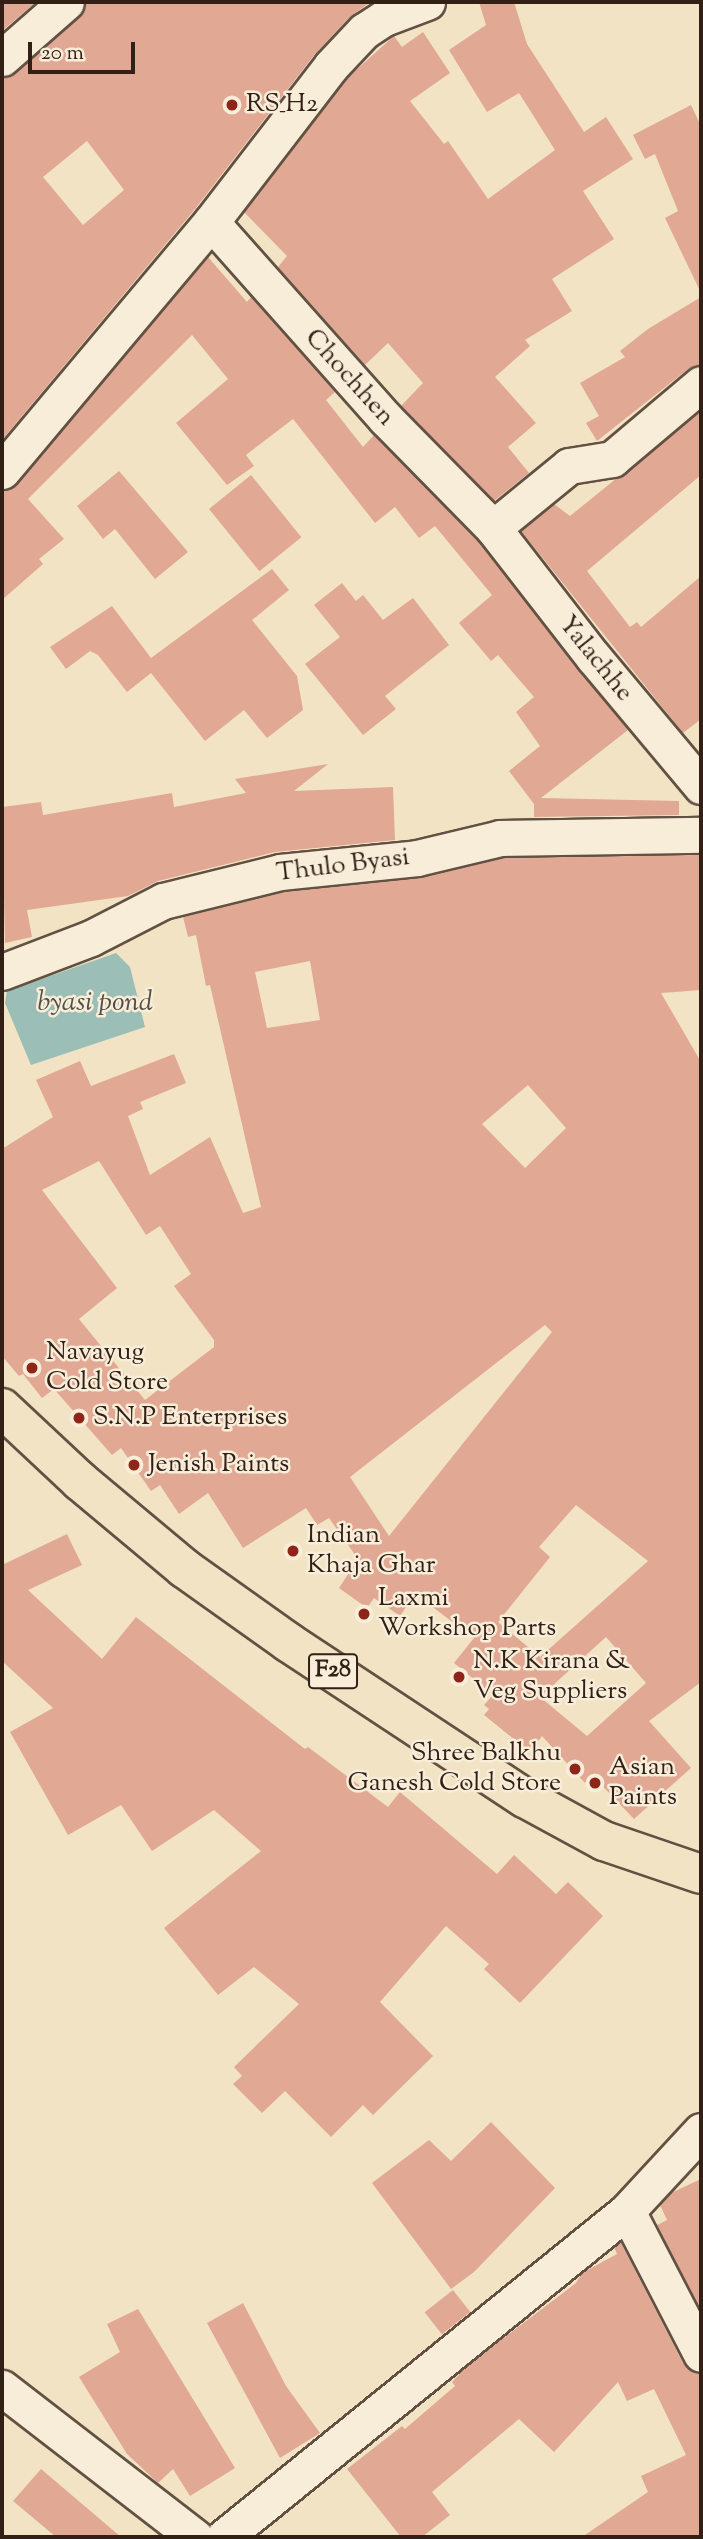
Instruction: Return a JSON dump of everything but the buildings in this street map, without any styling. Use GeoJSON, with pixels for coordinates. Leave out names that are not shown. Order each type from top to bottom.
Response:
{"type":"FeatureCollection","features":[{"type":"Feature","properties":{"kind":"main road","name":"F28"},"geometry":{"type":"LineString","coordinates":[[2,1408],[80,1481],[184,1568],[288,1642],[525,1798],[604,1841],[701,1874]]}},
{"type":"Feature","properties":{"kind":"street"},"geometry":{"type":"LineString","coordinates":[[2,58],[66,2]]}},
{"type":"Feature","properties":{"kind":"street"},"geometry":{"type":"LineString","coordinates":[[2,471],[211,222],[331,66],[364,31],[423,2]]}},
{"type":"Feature","properties":{"kind":"street","name":"Chochhen"},"geometry":{"type":"LineString","coordinates":[[211,222],[386,419],[493,528]]}},
{"type":"Feature","properties":{"kind":"street"},"geometry":{"type":"LineString","coordinates":[[493,528],[569,466],[612,459],[701,384]]}},
{"type":"Feature","properties":{"kind":"street","name":"Yalachhe"},"geometry":{"type":"LineString","coordinates":[[493,528],[594,659],[701,786]]}},
{"type":"Feature","properties":{"kind":"street","name":"Thulo Byasi"},"geometry":{"type":"LineString","coordinates":[[2,972],[91,938],[163,901],[280,872],[418,858],[500,838],[701,835]]}},
{"type":"Feature","properties":{"kind":"street"},"geometry":{"type":"LineString","coordinates":[[225,2537],[627,2211],[701,2131]]}},
{"type":"Feature","properties":{"kind":"street"},"geometry":{"type":"LineString","coordinates":[[627,2211],[701,2354]]}},
{"type":"Feature","properties":{"kind":"street"},"geometry":{"type":"LineString","coordinates":[[2,2388],[195,2537]]}},
{"type":"Feature","properties":{"kind":"water","name":"byasi pond"},"geometry":{"type":"Polygon","coordinates":[[[116,953],[130,967],[145,1027],[31,1065],[5,1003],[7,991],[116,953]]]}},
{"type":"Feature","properties":{"kind":"place","name":"RS_H2"},"geometry":{"type":"Point","coordinates":[232,105]}},
{"type":"Feature","properties":{"kind":"place","name":"Navayug Cold Store"},"geometry":{"type":"Point","coordinates":[32,1368]}},
{"type":"Feature","properties":{"kind":"place","name":"S.N.P Enterprises"},"geometry":{"type":"Point","coordinates":[79,1418]}},
{"type":"Feature","properties":{"kind":"place","name":"Jenish Paints"},"geometry":{"type":"Point","coordinates":[134,1465]}},
{"type":"Feature","properties":{"kind":"place","name":"Indian Khaja Ghar"},"geometry":{"type":"Point","coordinates":[293,1551]}},
{"type":"Feature","properties":{"kind":"place","name":"Laxmi Workshop Parts"},"geometry":{"type":"Point","coordinates":[364,1614]}},
{"type":"Feature","properties":{"kind":"place","name":"N.K Kirana & Veg Suppliers"},"geometry":{"type":"Point","coordinates":[459,1677]}},
{"type":"Feature","properties":{"kind":"place","name":"Shree Balkhu Ganesh Cold Store"},"geometry":{"type":"Point","coordinates":[575,1769]}},
{"type":"Feature","properties":{"kind":"place","name":"Asian Paints"},"geometry":{"type":"Point","coordinates":[595,1783]}}]}
